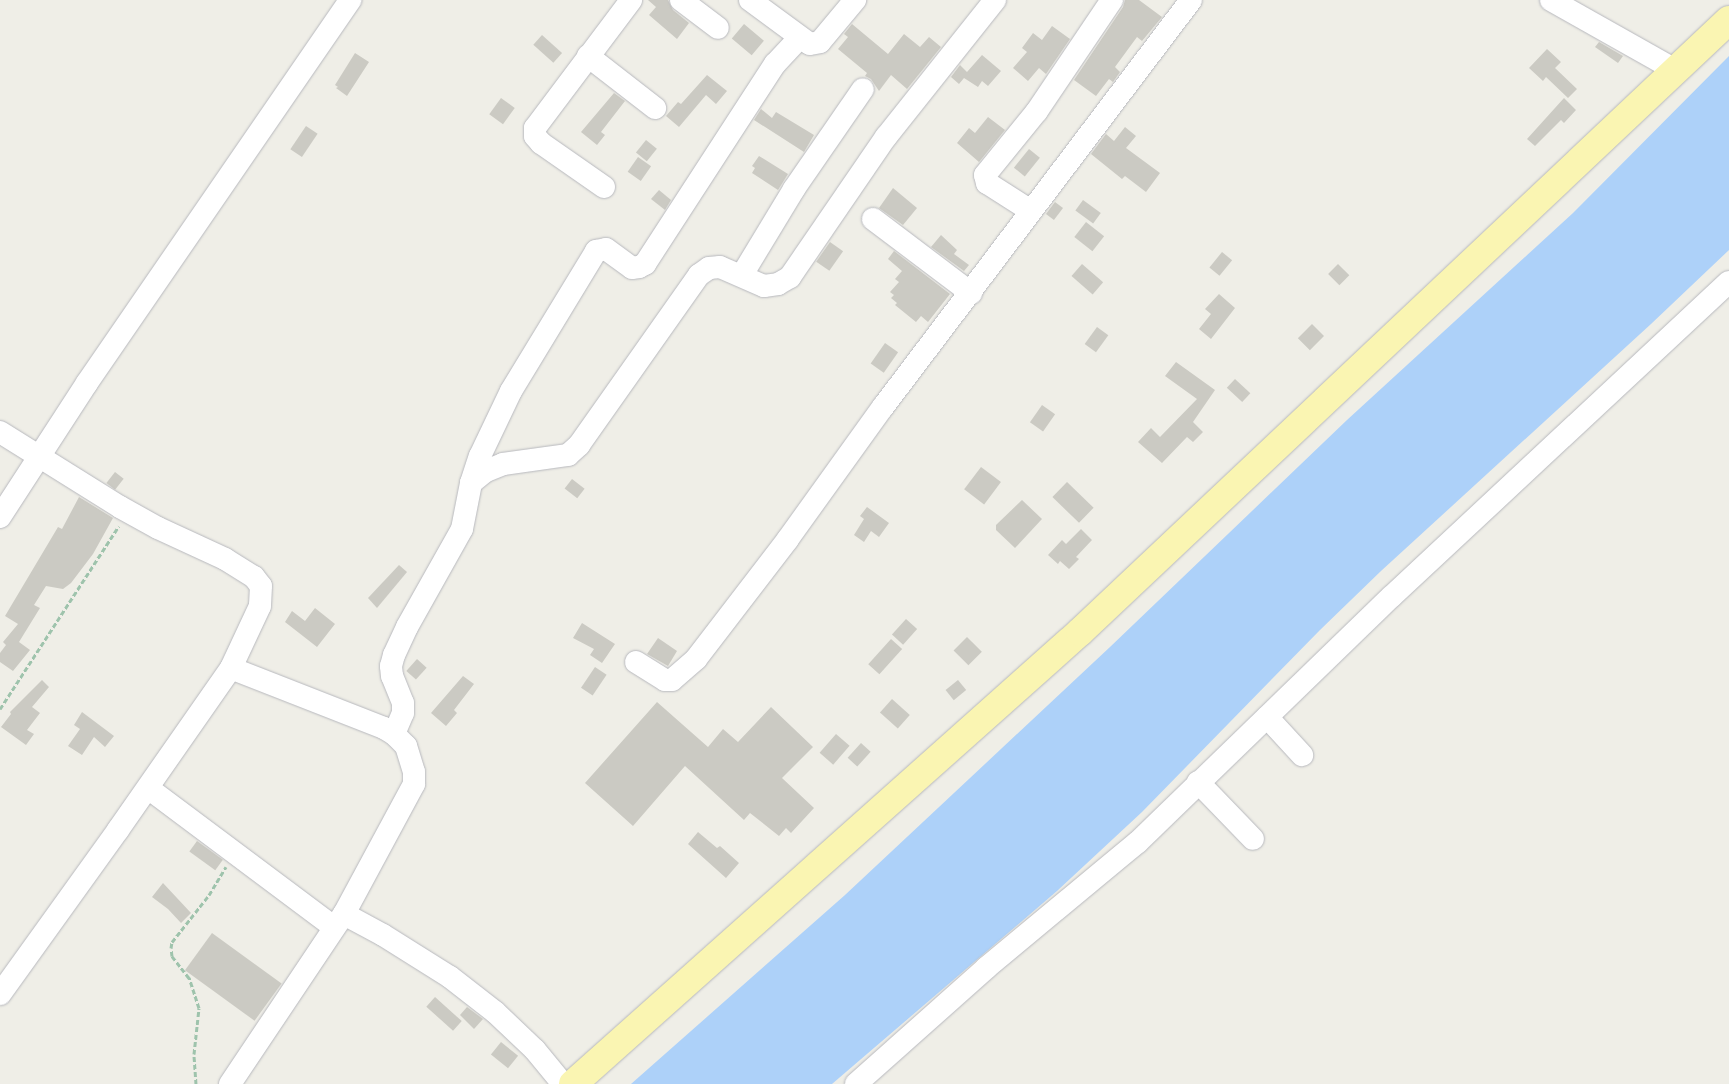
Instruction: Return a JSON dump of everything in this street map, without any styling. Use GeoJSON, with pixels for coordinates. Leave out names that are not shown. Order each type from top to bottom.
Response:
{"type":"FeatureCollection","features":[{"type":"Feature","properties":{"kind":"main road"},"geometry":{"type":"LineString","coordinates":[[573,1084],[1080,632],[1729,20]]}},
{"type":"Feature","properties":{"kind":"street"},"geometry":{"type":"LineString","coordinates":[[0,517],[98,367],[350,0]]}},
{"type":"Feature","properties":{"kind":"street"},"geometry":{"type":"LineString","coordinates":[[604,187],[541,143],[535,136],[535,128],[632,0]]}},
{"type":"Feature","properties":{"kind":"street"},"geometry":{"type":"LineString","coordinates":[[681,0],[718,28]]}},
{"type":"Feature","properties":{"kind":"street"},"geometry":{"type":"LineString","coordinates":[[750,0],[799,38],[810,44],[820,42],[855,0]]}},
{"type":"Feature","properties":{"kind":"street"},"geometry":{"type":"LineString","coordinates":[[471,483],[486,471],[503,464],[568,455],[579,445],[699,275],[709,268],[720,268],[742,275],[764,286],[778,284],[790,277],[886,137],[995,0]]}},
{"type":"Feature","properties":{"kind":"street"},"geometry":{"type":"LineString","coordinates":[[1031,211],[987,183],[985,175],[1037,111],[1112,0]]}},
{"type":"Feature","properties":{"kind":"street"},"geometry":{"type":"LineString","coordinates":[[636,662],[665,680],[672,680],[696,659],[788,539],[883,406],[971,293],[1191,0]]}},
{"type":"Feature","properties":{"kind":"street"},"geometry":{"type":"LineString","coordinates":[[1551,0],[1675,70]]}},
{"type":"Feature","properties":{"kind":"street"},"geometry":{"type":"LineString","coordinates":[[394,734],[403,712],[403,704],[392,676],[391,666],[394,655],[407,627],[462,529],[471,483],[480,456],[511,391],[596,250],[606,249],[632,268],[645,264],[775,64],[799,38]]}},
{"type":"Feature","properties":{"kind":"street"},"geometry":{"type":"LineString","coordinates":[[588,56],[655,108]]}},
{"type":"Feature","properties":{"kind":"street"},"geometry":{"type":"LineString","coordinates":[[742,275],[794,189],[863,89]]}},
{"type":"Feature","properties":{"kind":"street"},"geometry":{"type":"LineString","coordinates":[[873,219],[971,293]]}},
{"type":"Feature","properties":{"kind":"street"},"geometry":{"type":"LineString","coordinates":[[856,1084],[986,968],[1138,842],[1391,597],[1729,282]]}},
{"type":"Feature","properties":{"kind":"street"},"geometry":{"type":"LineString","coordinates":[[0,432],[158,528],[225,559],[254,577],[261,586],[260,606],[231,668],[148,788],[0,994]]}},
{"type":"Feature","properties":{"kind":"street"},"geometry":{"type":"LineString","coordinates":[[230,1084],[339,920],[414,784],[412,763],[406,746],[394,734],[231,668]]}},
{"type":"Feature","properties":{"kind":"street"},"geometry":{"type":"LineString","coordinates":[[1267,717],[1302,755]]}},
{"type":"Feature","properties":{"kind":"street"},"geometry":{"type":"LineString","coordinates":[[1198,782],[1253,839]]}},
{"type":"Feature","properties":{"kind":"street"},"geometry":{"type":"LineString","coordinates":[[148,788],[235,852],[339,920],[383,935],[450,977],[495,1012],[535,1050],[563,1084]]}},
{"type":"Feature","properties":{"kind":"path"},"geometry":{"type":"LineString","coordinates":[[0,709],[128,511]]}},
{"type":"Feature","properties":{"kind":"path"},"geometry":{"type":"LineString","coordinates":[[196,1084],[194,1054],[199,1008],[189,978],[172,956],[172,942],[210,894],[235,852]]}},
{"type":"Feature","properties":{"kind":"water"},"geometry":{"type":"Polygon","coordinates":[[[1729,56],[1729,250],[1651,324],[1381,571],[1320,630],[1142,812],[1057,891],[832,1084],[631,1084],[845,895],[1110,647],[1347,420],[1573,213],[1729,56]]]}},
{"type":"Feature","properties":{"kind":"building"},"geometry":{"type":"Polygon","coordinates":[[[648,0],[668,0],[673,10],[689,23],[677,39],[649,15],[656,7],[648,0]]]}},
{"type":"Feature","properties":{"kind":"building"},"geometry":{"type":"Polygon","coordinates":[[[1125,0],[1139,0],[1162,17],[1142,41],[1137,37],[1115,67],[1120,72],[1113,82],[1109,79],[1096,96],[1074,80],[1123,7],[1125,0]]]}},
{"type":"Feature","properties":{"kind":"building"},"geometry":{"type":"Polygon","coordinates":[[[744,24],[764,41],[752,55],[732,39],[744,24]]]}},
{"type":"Feature","properties":{"kind":"building"},"geometry":{"type":"Polygon","coordinates":[[[852,24],[888,54],[904,34],[920,47],[929,37],[941,47],[907,89],[891,75],[879,91],[871,79],[865,76],[867,73],[838,49],[848,37],[844,34],[852,24]]]}},
{"type":"Feature","properties":{"kind":"building"},"geometry":{"type":"Polygon","coordinates":[[[1052,26],[1070,39],[1046,74],[1039,68],[1028,81],[1013,68],[1027,52],[1022,48],[1033,33],[1042,40],[1052,26]]]}},
{"type":"Feature","properties":{"kind":"building"},"geometry":{"type":"Polygon","coordinates":[[[542,35],[562,53],[553,63],[533,45],[542,35]]]}},
{"type":"Feature","properties":{"kind":"building"},"geometry":{"type":"Polygon","coordinates":[[[1599,42],[1623,56],[1618,63],[1595,47],[1599,42]]]}},
{"type":"Feature","properties":{"kind":"building"},"geometry":{"type":"Polygon","coordinates":[[[1547,49],[1561,62],[1555,68],[1577,89],[1568,98],[1546,77],[1543,81],[1529,68],[1547,49]]]}},
{"type":"Feature","properties":{"kind":"building"},"geometry":{"type":"Polygon","coordinates":[[[355,53],[369,62],[347,96],[336,88],[338,87],[335,85],[355,53]]]}},
{"type":"Feature","properties":{"kind":"building"},"geometry":{"type":"Polygon","coordinates":[[[982,55],[1001,71],[988,86],[982,81],[978,87],[964,78],[959,84],[951,77],[960,65],[967,72],[982,55]]]}},
{"type":"Feature","properties":{"kind":"building"},"geometry":{"type":"Polygon","coordinates":[[[707,75],[727,91],[716,104],[706,95],[679,127],[666,116],[678,102],[681,104],[707,75]]]}},
{"type":"Feature","properties":{"kind":"building"},"geometry":{"type":"Polygon","coordinates":[[[614,93],[625,101],[601,132],[605,135],[597,145],[581,132],[614,93]]]}},
{"type":"Feature","properties":{"kind":"building"},"geometry":{"type":"Polygon","coordinates":[[[501,98],[515,108],[503,124],[489,114],[501,98]]]}},
{"type":"Feature","properties":{"kind":"building"},"geometry":{"type":"Polygon","coordinates":[[[1564,98],[1576,110],[1564,123],[1561,120],[1535,146],[1527,139],[1564,98]]]}},
{"type":"Feature","properties":{"kind":"building"},"geometry":{"type":"Polygon","coordinates":[[[761,109],[772,118],[776,112],[814,135],[804,152],[754,120],[761,109]]]}},
{"type":"Feature","properties":{"kind":"building"},"geometry":{"type":"Polygon","coordinates":[[[988,117],[1005,130],[979,162],[957,143],[969,128],[975,133],[988,117]]]}},
{"type":"Feature","properties":{"kind":"building"},"geometry":{"type":"Polygon","coordinates":[[[306,126],[318,134],[302,157],[290,149],[306,126]]]}},
{"type":"Feature","properties":{"kind":"building"},"geometry":{"type":"Polygon","coordinates":[[[1125,127],[1136,136],[1126,148],[1160,173],[1146,192],[1125,176],[1122,179],[1091,154],[1106,134],[1114,141],[1125,127]]]}},
{"type":"Feature","properties":{"kind":"building"},"geometry":{"type":"Polygon","coordinates":[[[646,140],[657,149],[647,161],[636,152],[646,140]]]}},
{"type":"Feature","properties":{"kind":"building"},"geometry":{"type":"Polygon","coordinates":[[[1029,149],[1040,158],[1025,176],[1014,168],[1029,149]]]}},
{"type":"Feature","properties":{"kind":"building"},"geometry":{"type":"Polygon","coordinates":[[[759,156],[788,174],[778,190],[752,173],[755,168],[752,166],[759,156]]]}},
{"type":"Feature","properties":{"kind":"building"},"geometry":{"type":"Polygon","coordinates":[[[638,157],[651,166],[641,181],[628,172],[638,157]]]}},
{"type":"Feature","properties":{"kind":"building"},"geometry":{"type":"Polygon","coordinates":[[[893,188],[917,208],[903,225],[879,208],[893,188]]]}},
{"type":"Feature","properties":{"kind":"building"},"geometry":{"type":"Polygon","coordinates":[[[659,190],[671,200],[665,210],[651,199],[659,190]]]}},
{"type":"Feature","properties":{"kind":"building"},"geometry":{"type":"Polygon","coordinates":[[[1083,200],[1101,213],[1093,223],[1075,211],[1083,200]]]}},
{"type":"Feature","properties":{"kind":"building"},"geometry":{"type":"Polygon","coordinates":[[[1055,202],[1063,208],[1054,220],[1046,214],[1055,202]]]}},
{"type":"Feature","properties":{"kind":"building"},"geometry":{"type":"Polygon","coordinates":[[[1086,222],[1104,236],[1092,251],[1074,237],[1086,222]]]}},
{"type":"Feature","properties":{"kind":"building"},"geometry":{"type":"Polygon","coordinates":[[[941,235],[957,250],[954,254],[969,265],[964,271],[931,247],[941,235]]]}},
{"type":"Feature","properties":{"kind":"building"},"geometry":{"type":"Polygon","coordinates":[[[830,242],[843,251],[829,271],[816,262],[830,242]]]}},
{"type":"Feature","properties":{"kind":"building"},"geometry":{"type":"Polygon","coordinates":[[[894,251],[950,294],[928,322],[921,316],[916,322],[895,305],[897,303],[891,298],[894,295],[890,292],[899,282],[895,279],[902,271],[888,259],[894,251]]]}},
{"type":"Feature","properties":{"kind":"building"},"geometry":{"type":"Polygon","coordinates":[[[1222,252],[1232,260],[1220,276],[1209,268],[1222,252]]]}},
{"type":"Feature","properties":{"kind":"building"},"geometry":{"type":"Polygon","coordinates":[[[1082,264],[1103,282],[1093,294],[1072,276],[1082,264]]]}},
{"type":"Feature","properties":{"kind":"building"},"geometry":{"type":"Polygon","coordinates":[[[1338,264],[1349,275],[1339,285],[1328,274],[1338,264]]]}},
{"type":"Feature","properties":{"kind":"building"},"geometry":{"type":"Polygon","coordinates":[[[1219,294],[1235,308],[1211,339],[1199,329],[1211,314],[1205,309],[1219,294]]]}},
{"type":"Feature","properties":{"kind":"building"},"geometry":{"type":"Polygon","coordinates":[[[1312,324],[1324,336],[1310,350],[1298,338],[1312,324]]]}},
{"type":"Feature","properties":{"kind":"building"},"geometry":{"type":"Polygon","coordinates":[[[1097,327],[1108,335],[1096,352],[1085,344],[1097,327]]]}},
{"type":"Feature","properties":{"kind":"building"},"geometry":{"type":"Polygon","coordinates":[[[885,343],[898,352],[884,373],[871,363],[885,343]]]}},
{"type":"Feature","properties":{"kind":"building"},"geometry":{"type":"Polygon","coordinates":[[[1176,362],[1215,390],[1193,422],[1203,432],[1193,442],[1187,437],[1162,463],[1138,442],[1151,428],[1160,437],[1197,399],[1165,376],[1176,362]]]}},
{"type":"Feature","properties":{"kind":"building"},"geometry":{"type":"Polygon","coordinates":[[[1235,379],[1250,393],[1242,402],[1227,388],[1235,379]]]}},
{"type":"Feature","properties":{"kind":"building"},"geometry":{"type":"Polygon","coordinates":[[[1042,405],[1055,414],[1043,431],[1030,422],[1042,405]]]}},
{"type":"Feature","properties":{"kind":"building"},"geometry":{"type":"Polygon","coordinates":[[[981,467],[1001,482],[984,504],[964,489],[981,467]]]}},
{"type":"Feature","properties":{"kind":"building"},"geometry":{"type":"Polygon","coordinates":[[[115,472],[124,479],[115,490],[106,483],[115,472]]]}},
{"type":"Feature","properties":{"kind":"building"},"geometry":{"type":"Polygon","coordinates":[[[572,479],[585,489],[577,498],[565,488],[572,479]]]}},
{"type":"Feature","properties":{"kind":"building"},"geometry":{"type":"Polygon","coordinates":[[[1067,482],[1094,508],[1079,523],[1052,497],[1067,482]]]}},
{"type":"Feature","properties":{"kind":"building"},"geometry":{"type":"Polygon","coordinates":[[[79,497],[113,518],[93,554],[71,583],[63,589],[46,586],[34,605],[40,608],[19,642],[30,650],[13,671],[0,662],[0,653],[6,645],[3,642],[18,624],[5,616],[58,527],[62,529],[79,497]]]}},
{"type":"Feature","properties":{"kind":"building"},"geometry":{"type":"Polygon","coordinates":[[[1022,500],[1042,519],[1015,548],[996,530],[996,525],[1022,500]]]}},
{"type":"Feature","properties":{"kind":"building"},"geometry":{"type":"Polygon","coordinates":[[[867,507],[889,523],[879,537],[871,531],[864,542],[854,535],[864,519],[860,516],[867,507]]]}},
{"type":"Feature","properties":{"kind":"building"},"geometry":{"type":"Polygon","coordinates":[[[1081,529],[1092,540],[1076,557],[1079,559],[1069,569],[1060,561],[1058,564],[1048,555],[1062,540],[1066,544],[1081,529]]]}},
{"type":"Feature","properties":{"kind":"building"},"geometry":{"type":"Polygon","coordinates":[[[399,565],[407,572],[377,608],[368,598],[399,565]]]}},
{"type":"Feature","properties":{"kind":"building"},"geometry":{"type":"Polygon","coordinates":[[[315,608],[335,624],[317,647],[285,622],[292,611],[305,621],[315,608]]]}},
{"type":"Feature","properties":{"kind":"building"},"geometry":{"type":"Polygon","coordinates":[[[906,619],[917,629],[903,645],[892,635],[906,619]]]}},
{"type":"Feature","properties":{"kind":"building"},"geometry":{"type":"Polygon","coordinates":[[[582,623],[615,644],[602,663],[590,655],[594,649],[573,638],[582,623]]]}},
{"type":"Feature","properties":{"kind":"building"},"geometry":{"type":"Polygon","coordinates":[[[967,637],[982,652],[968,665],[954,650],[967,637]]]}},
{"type":"Feature","properties":{"kind":"building"},"geometry":{"type":"Polygon","coordinates":[[[658,638],[677,651],[668,666],[647,654],[658,638]]]}},
{"type":"Feature","properties":{"kind":"building"},"geometry":{"type":"Polygon","coordinates":[[[891,639],[902,649],[879,674],[868,664],[891,639]]]}},
{"type":"Feature","properties":{"kind":"building"},"geometry":{"type":"Polygon","coordinates":[[[417,659],[427,668],[416,680],[406,671],[417,659]]]}},
{"type":"Feature","properties":{"kind":"building"},"geometry":{"type":"Polygon","coordinates":[[[595,667],[607,675],[593,696],[581,688],[595,667]]]}},
{"type":"Feature","properties":{"kind":"building"},"geometry":{"type":"Polygon","coordinates":[[[463,676],[474,684],[454,710],[457,713],[446,726],[431,713],[463,676]]]}},
{"type":"Feature","properties":{"kind":"building"},"geometry":{"type":"Polygon","coordinates":[[[42,680],[49,687],[32,707],[40,713],[27,730],[34,734],[26,745],[1,727],[11,714],[10,712],[42,680]]]}},
{"type":"Feature","properties":{"kind":"building"},"geometry":{"type":"Polygon","coordinates":[[[958,680],[966,690],[954,700],[946,690],[958,680]]]}},
{"type":"Feature","properties":{"kind":"building"},"geometry":{"type":"Polygon","coordinates":[[[892,699],[910,715],[898,728],[880,712],[892,699]]]}},
{"type":"Feature","properties":{"kind":"building"},"geometry":{"type":"Polygon","coordinates":[[[657,702],[708,747],[723,729],[738,742],[771,707],[813,747],[782,778],[814,808],[791,833],[786,828],[779,836],[750,813],[744,820],[685,766],[633,826],[585,783],[657,702]]]}},
{"type":"Feature","properties":{"kind":"building"},"geometry":{"type":"Polygon","coordinates":[[[82,712],[114,736],[105,747],[94,737],[82,755],[68,746],[80,729],[74,725],[82,712]]]}},
{"type":"Feature","properties":{"kind":"building"},"geometry":{"type":"Polygon","coordinates":[[[836,734],[850,746],[833,765],[820,753],[836,734]]]}},
{"type":"Feature","properties":{"kind":"building"},"geometry":{"type":"Polygon","coordinates":[[[861,743],[871,752],[857,767],[848,758],[861,743]]]}},
{"type":"Feature","properties":{"kind":"building"},"geometry":{"type":"Polygon","coordinates":[[[698,832],[717,848],[720,846],[739,863],[726,878],[688,844],[698,832]]]}},
{"type":"Feature","properties":{"kind":"building"},"geometry":{"type":"Polygon","coordinates":[[[197,841],[223,860],[215,870],[189,852],[197,841]]]}},
{"type":"Feature","properties":{"kind":"building"},"geometry":{"type":"Polygon","coordinates":[[[163,883],[191,913],[181,923],[168,909],[152,897],[163,883]]]}},
{"type":"Feature","properties":{"kind":"building"},"geometry":{"type":"Polygon","coordinates":[[[212,933],[282,984],[255,1021],[185,970],[212,933]]]}},
{"type":"Feature","properties":{"kind":"building"},"geometry":{"type":"Polygon","coordinates":[[[435,997],[462,1021],[453,1031],[426,1007],[435,997]]]}},
{"type":"Feature","properties":{"kind":"building"},"geometry":{"type":"Polygon","coordinates":[[[467,1007],[483,1019],[474,1029],[460,1015],[467,1007]]]}},
{"type":"Feature","properties":{"kind":"building"},"geometry":{"type":"Polygon","coordinates":[[[501,1042],[518,1056],[508,1068],[491,1054],[501,1042]]]}}]}
